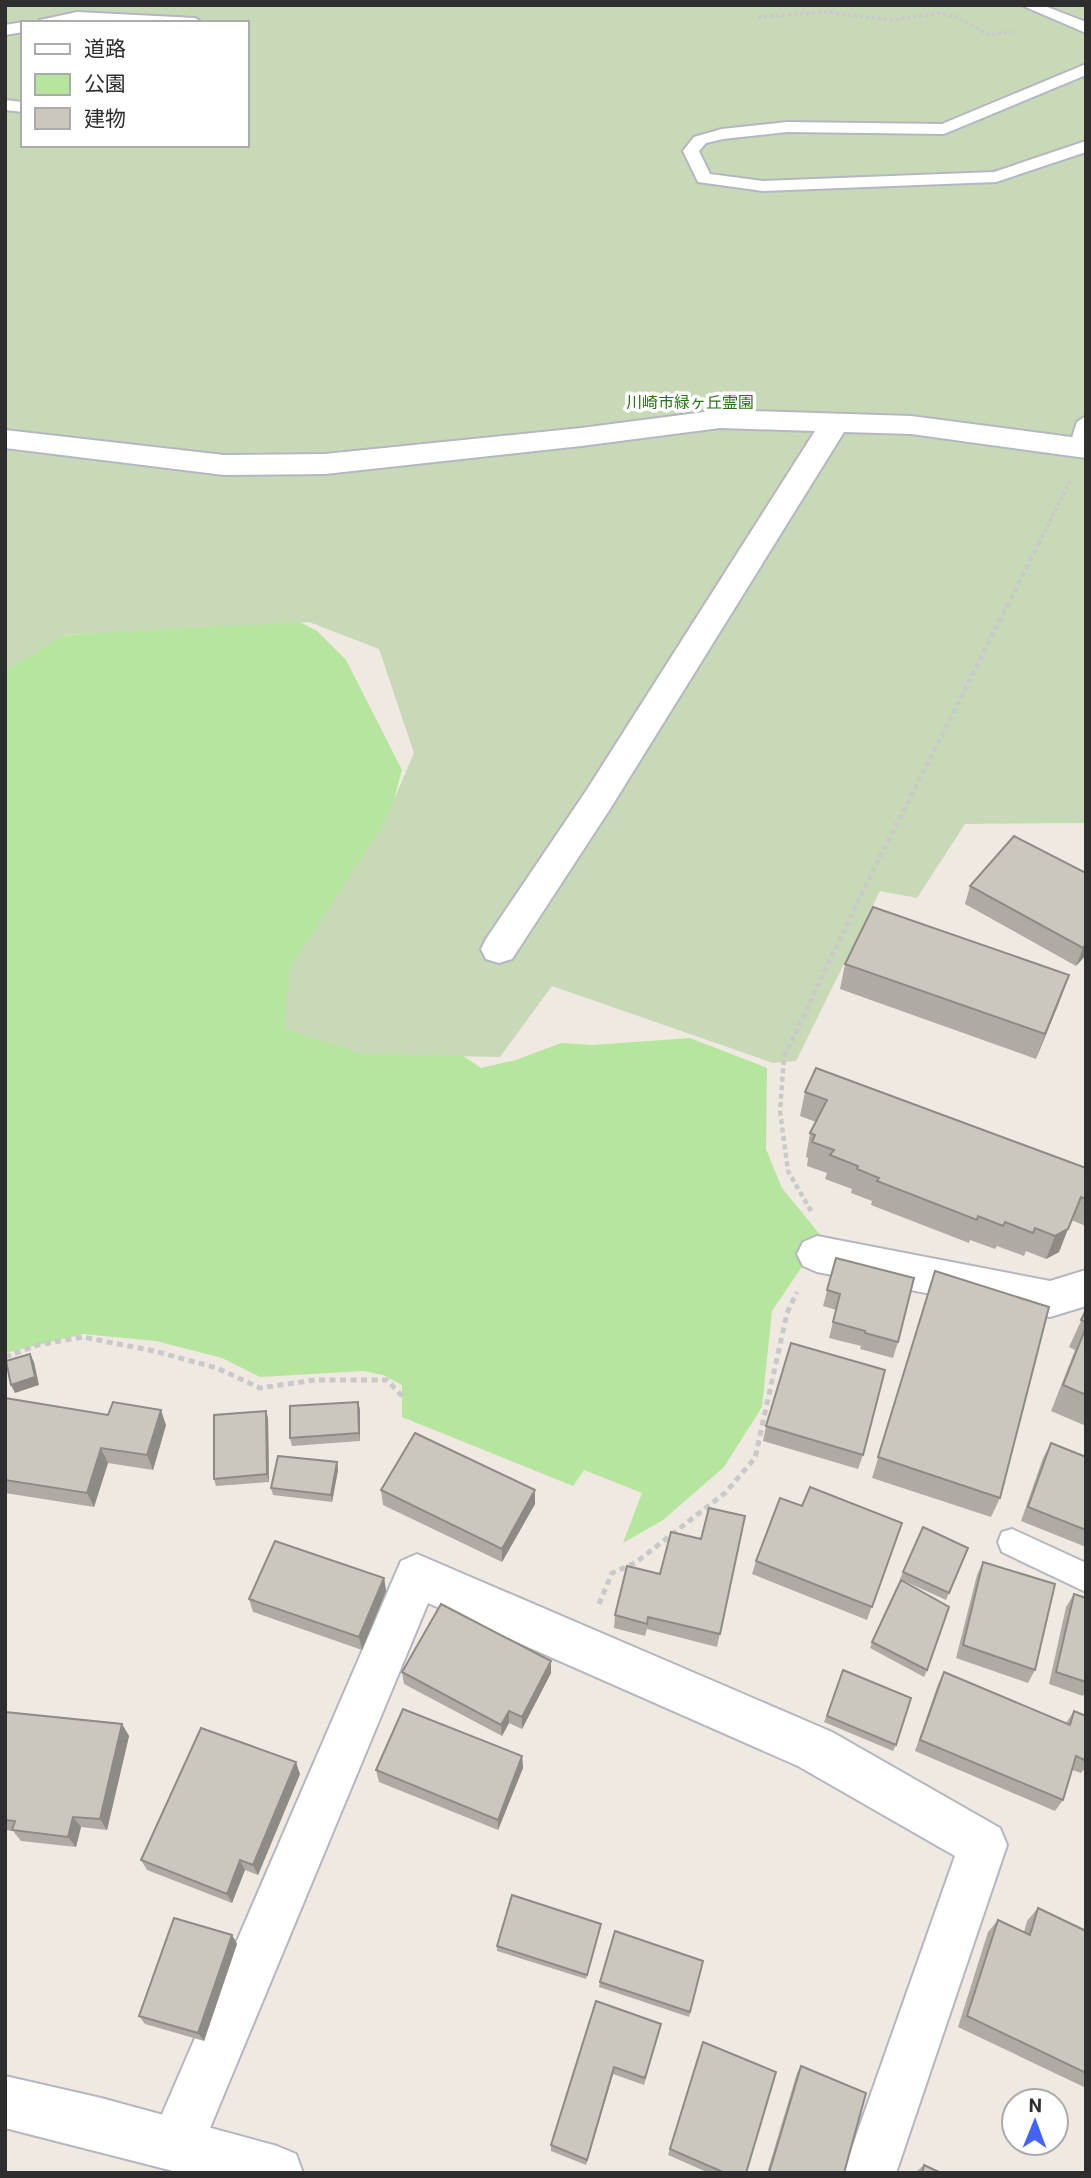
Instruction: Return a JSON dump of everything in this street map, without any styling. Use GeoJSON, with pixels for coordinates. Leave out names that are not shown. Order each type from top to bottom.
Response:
{"type":"FeatureCollection","features":[{"type":"Feature","properties":{"kind":"street"},"geometry":{"type":"LineString","coordinates":[[5,439],[224,466],[313,464],[582,437],[720,419],[911,425],[1083,439]]}},
{"type":"Feature","properties":{"kind":"street"},"geometry":{"type":"LineString","coordinates":[[499,949],[598,800],[835,423]]}},
{"type":"Feature","properties":{"kind":"street"},"geometry":{"type":"LineString","coordinates":[[824,1256],[1050,1299],[1086,1288]]}},
{"type":"Feature","properties":{"kind":"street"},"geometry":{"type":"LineString","coordinates":[[176,2145],[417,1576],[815,1749],[983,1844],[869,2173]]}},
{"type":"Feature","properties":{"kind":"street"},"geometry":{"type":"LineString","coordinates":[[5,2102],[101,2124],[277,2173]]}},
{"type":"Feature","properties":{"kind":"lane"},"geometry":{"type":"LineString","coordinates":[[1028,5],[1083,23]]}},
{"type":"Feature","properties":{"kind":"lane"},"geometry":{"type":"LineString","coordinates":[[56,21],[77,17],[156,21]]}},
{"type":"Feature","properties":{"kind":"lane"},"geometry":{"type":"LineString","coordinates":[[1086,69],[944,129],[787,127],[722,134],[699,140],[691,151],[704,178],[763,186],[996,177],[1086,146]]}},
{"type":"Feature","properties":{"kind":"lane"},"geometry":{"type":"LineString","coordinates":[[1012,1542],[1086,1578]]}},
{"type":"Feature","properties":{"kind":"path"},"geometry":{"type":"LineString","coordinates":[[758,17],[833,12],[885,20],[947,13],[982,34],[1012,33],[1017,27]]}},
{"type":"Feature","properties":{"kind":"path"},"geometry":{"type":"LineString","coordinates":[[581,1647],[612,1573],[635,1563],[725,1493],[755,1458],[787,1313],[824,1256],[821,1228],[789,1171],[780,1111],[784,1057],[865,887],[1074,474],[1083,439]]}},
{"type":"Feature","properties":{"kind":"path"},"geometry":{"type":"LineString","coordinates":[[5,1357],[38,1345],[83,1337],[153,1350],[217,1368],[260,1388],[315,1380],[387,1380],[403,1397]]}},
{"type":"Feature","properties":{"kind":"green space","name":"川崎市緑ヶ丘霊園"},"geometry":{"type":"Polygon","coordinates":[[[5,5],[1086,5],[1086,823],[965,824],[917,898],[880,891],[796,1061],[773,1063],[552,986],[500,1057],[362,1054],[284,1029],[290,967],[383,825],[414,753],[379,649],[309,622],[64,635],[5,671],[5,5]]]}},
{"type":"Feature","properties":{"kind":"green space"},"geometry":{"type":"Polygon","coordinates":[[[292,618],[317,631],[346,660],[402,770],[392,807],[454,1050],[481,1068],[516,1060],[561,1043],[593,1045],[690,1038],[767,1068],[766,1149],[782,1188],[822,1237],[772,1311],[762,1407],[724,1467],[663,1520],[623,1543],[642,1493],[584,1470],[573,1486],[402,1417],[402,1385],[383,1375],[363,1371],[260,1377],[222,1358],[156,1341],[83,1334],[5,1353],[5,640],[292,618]]]}},
{"type":"Feature","properties":{"kind":"building"},"geometry":{"type":"Polygon","coordinates":[[[1014,836],[1086,873],[1086,944],[1083,948],[970,886],[1014,836]]]}},
{"type":"Feature","properties":{"kind":"building"},"geometry":{"type":"Polygon","coordinates":[[[873,907],[1069,975],[1045,1034],[845,964],[873,907]]]}},
{"type":"Feature","properties":{"kind":"building"},"geometry":{"type":"Polygon","coordinates":[[[816,1068],[1086,1168],[1086,1199],[1081,1197],[1068,1229],[1055,1236],[1035,1228],[1033,1233],[1005,1222],[1003,1226],[978,1216],[977,1220],[877,1181],[879,1178],[857,1169],[858,1166],[830,1155],[834,1150],[812,1142],[815,1135],[810,1133],[827,1100],[805,1092],[816,1068]]]}},
{"type":"Feature","properties":{"kind":"building"},"geometry":{"type":"Polygon","coordinates":[[[836,1258],[914,1278],[898,1342],[833,1322],[840,1294],[827,1290],[836,1258]]]}},
{"type":"Feature","properties":{"kind":"building"},"geometry":{"type":"Polygon","coordinates":[[[935,1271],[1049,1307],[1000,1498],[878,1457],[935,1271]]]}},
{"type":"Feature","properties":{"kind":"building"},"geometry":{"type":"Polygon","coordinates":[[[1086,1327],[1086,1395],[1063,1385],[1086,1327]]]}},
{"type":"Feature","properties":{"kind":"building"},"geometry":{"type":"Polygon","coordinates":[[[791,1343],[885,1370],[863,1455],[766,1426],[791,1343]]]}},
{"type":"Feature","properties":{"kind":"building"},"geometry":{"type":"Polygon","coordinates":[[[30,1354],[35,1377],[11,1385],[6,1361],[30,1354]]]}},
{"type":"Feature","properties":{"kind":"building"},"geometry":{"type":"Polygon","coordinates":[[[5,1398],[108,1415],[113,1402],[161,1410],[147,1455],[101,1448],[87,1493],[5,1480],[5,1398]]]}},
{"type":"Feature","properties":{"kind":"building"},"geometry":{"type":"Polygon","coordinates":[[[358,1402],[359,1433],[290,1438],[290,1406],[358,1402]]]}},
{"type":"Feature","properties":{"kind":"building"},"geometry":{"type":"Polygon","coordinates":[[[266,1411],[267,1474],[214,1479],[214,1415],[266,1411]]]}},
{"type":"Feature","properties":{"kind":"building"},"geometry":{"type":"Polygon","coordinates":[[[415,1433],[535,1490],[502,1549],[381,1490],[415,1433]]]}},
{"type":"Feature","properties":{"kind":"building"},"geometry":{"type":"Polygon","coordinates":[[[1051,1443],[1086,1457],[1086,1530],[1028,1507],[1051,1443]]]}},
{"type":"Feature","properties":{"kind":"building"},"geometry":{"type":"Polygon","coordinates":[[[278,1456],[337,1462],[331,1495],[271,1488],[278,1456]]]}},
{"type":"Feature","properties":{"kind":"building"},"geometry":{"type":"Polygon","coordinates":[[[810,1487],[902,1523],[872,1607],[756,1561],[780,1498],[802,1506],[810,1487]]]}},
{"type":"Feature","properties":{"kind":"building"},"geometry":{"type":"Polygon","coordinates":[[[709,1508],[745,1516],[720,1634],[648,1617],[647,1624],[615,1615],[627,1566],[660,1574],[671,1532],[701,1539],[709,1508]]]}},
{"type":"Feature","properties":{"kind":"building"},"geometry":{"type":"Polygon","coordinates":[[[923,1527],[968,1548],[949,1593],[903,1572],[923,1527]]]}},
{"type":"Feature","properties":{"kind":"building"},"geometry":{"type":"Polygon","coordinates":[[[275,1541],[384,1578],[359,1637],[249,1599],[275,1541]]]}},
{"type":"Feature","properties":{"kind":"building"},"geometry":{"type":"Polygon","coordinates":[[[983,1562],[1055,1584],[1035,1670],[963,1645],[983,1562]]]}},
{"type":"Feature","properties":{"kind":"building"},"geometry":{"type":"Polygon","coordinates":[[[901,1580],[949,1607],[927,1670],[872,1642],[901,1580]]]}},
{"type":"Feature","properties":{"kind":"building"},"geometry":{"type":"Polygon","coordinates":[[[1074,1594],[1086,1598],[1086,1682],[1056,1672],[1074,1594]]]}},
{"type":"Feature","properties":{"kind":"building"},"geometry":{"type":"Polygon","coordinates":[[[441,1604],[551,1661],[522,1717],[509,1711],[501,1725],[402,1672],[441,1604]]]}},
{"type":"Feature","properties":{"kind":"building"},"geometry":{"type":"Polygon","coordinates":[[[843,1670],[911,1698],[896,1745],[827,1716],[843,1670]]]}},
{"type":"Feature","properties":{"kind":"building"},"geometry":{"type":"Polygon","coordinates":[[[944,1672],[1070,1725],[1074,1711],[1086,1716],[1086,1761],[1076,1756],[1063,1800],[920,1740],[944,1672]]]}},
{"type":"Feature","properties":{"kind":"building"},"geometry":{"type":"Polygon","coordinates":[[[403,1709],[522,1756],[498,1820],[376,1770],[403,1709]]]}},
{"type":"Feature","properties":{"kind":"building"},"geometry":{"type":"Polygon","coordinates":[[[5,1712],[122,1724],[100,1819],[73,1817],[68,1837],[12,1830],[15,1821],[5,1820],[5,1712]]]}},
{"type":"Feature","properties":{"kind":"building"},"geometry":{"type":"Polygon","coordinates":[[[201,1728],[296,1762],[253,1865],[240,1860],[227,1894],[141,1860],[201,1728]]]}},
{"type":"Feature","properties":{"kind":"building"},"geometry":{"type":"Polygon","coordinates":[[[512,1895],[601,1924],[587,1975],[497,1946],[512,1895]]]}},
{"type":"Feature","properties":{"kind":"building"},"geometry":{"type":"Polygon","coordinates":[[[1038,1908],[1086,1931],[1086,2073],[967,2016],[998,1920],[1030,1935],[1038,1908]]]}},
{"type":"Feature","properties":{"kind":"building"},"geometry":{"type":"Polygon","coordinates":[[[174,1918],[232,1935],[198,2033],[139,2016],[174,1918]]]}},
{"type":"Feature","properties":{"kind":"building"},"geometry":{"type":"Polygon","coordinates":[[[615,1931],[703,1961],[690,2012],[600,1982],[615,1931]]]}},
{"type":"Feature","properties":{"kind":"building"},"geometry":{"type":"Polygon","coordinates":[[[596,2001],[661,2024],[645,2078],[614,2067],[587,2160],[551,2145],[596,2001]]]}},
{"type":"Feature","properties":{"kind":"building"},"geometry":{"type":"Polygon","coordinates":[[[703,2042],[776,2072],[746,2173],[725,2173],[670,2149],[703,2042]]]}},
{"type":"Feature","properties":{"kind":"building"},"geometry":{"type":"Polygon","coordinates":[[[801,2066],[866,2093],[844,2173],[769,2173],[801,2066]]]}},
{"type":"Feature","properties":{"kind":"building"},"geometry":{"type":"Polygon","coordinates":[[[924,2165],[941,2173],[922,2173],[924,2165]]]}}]}
